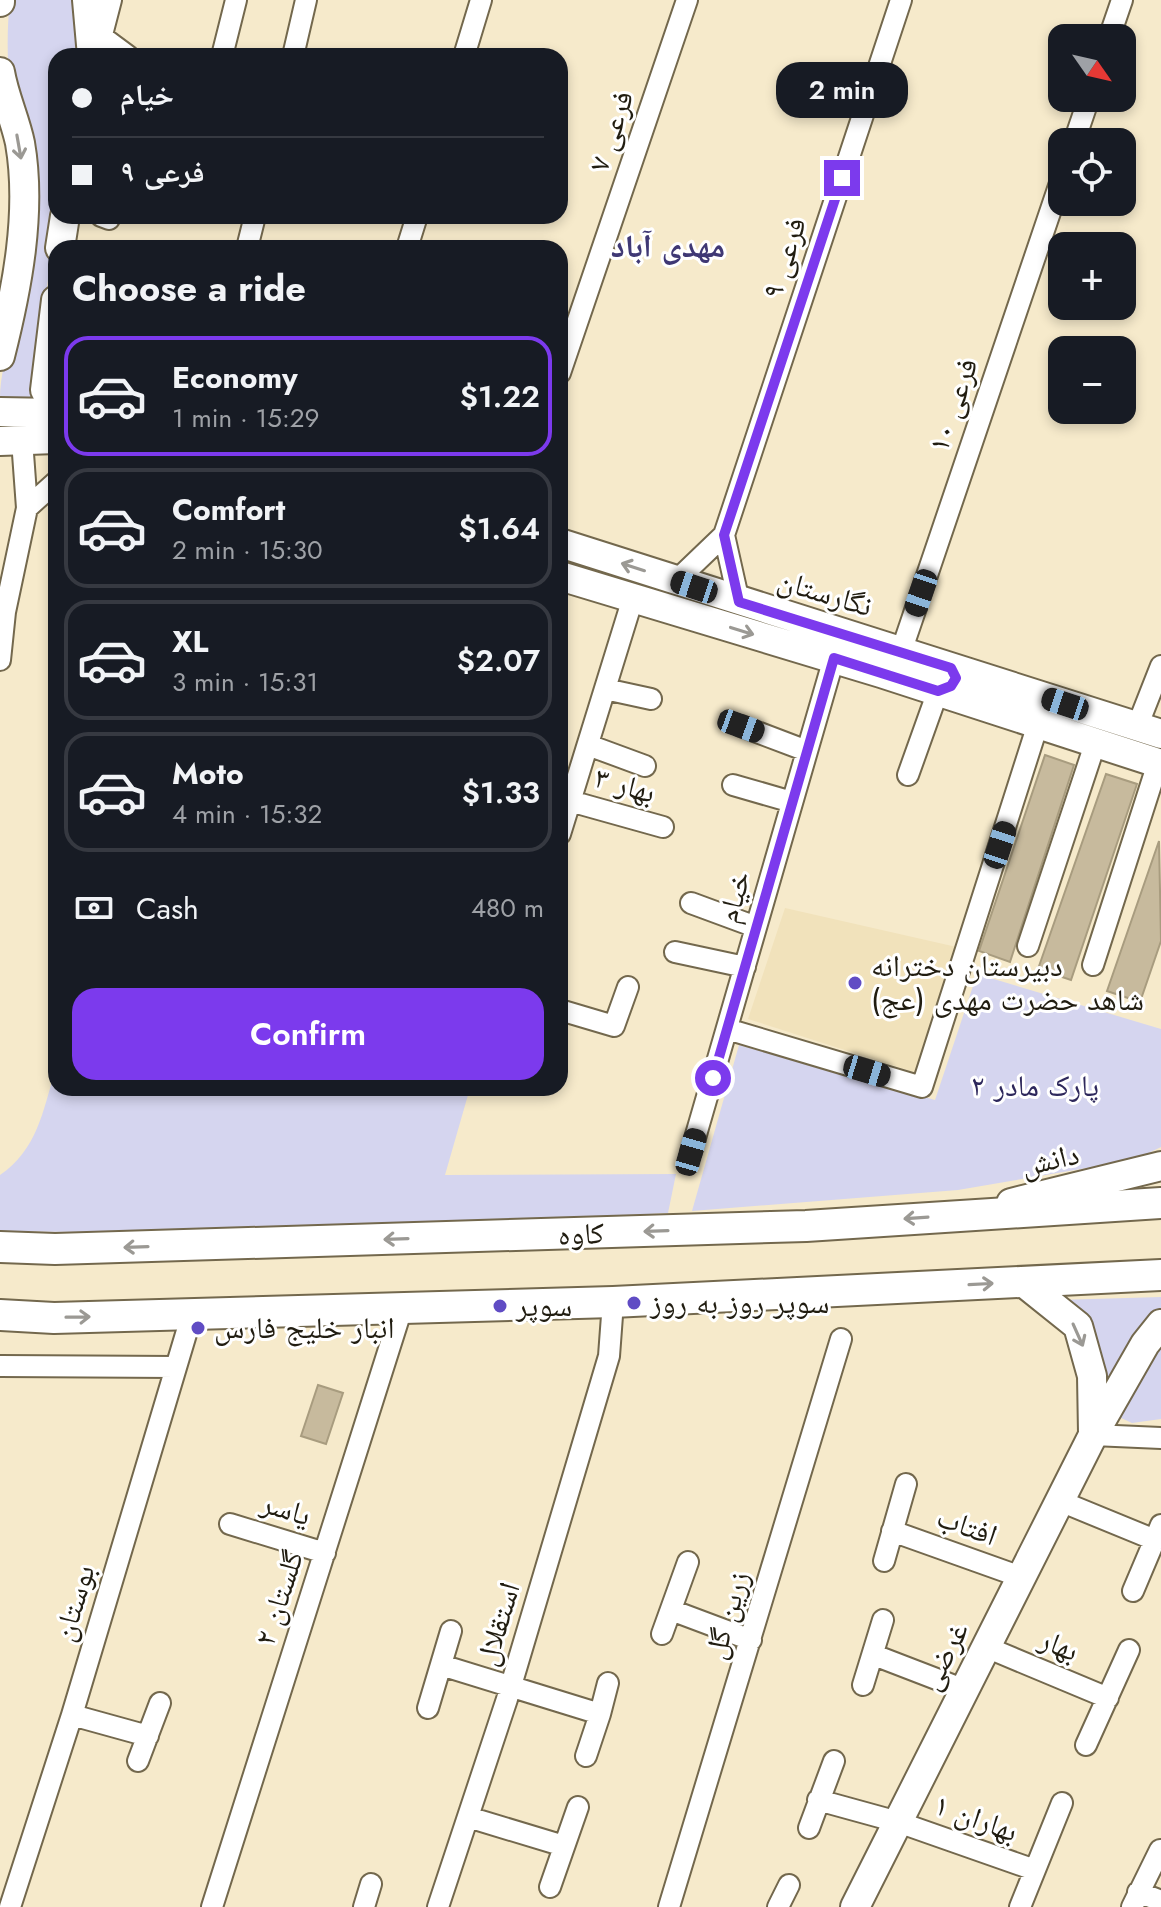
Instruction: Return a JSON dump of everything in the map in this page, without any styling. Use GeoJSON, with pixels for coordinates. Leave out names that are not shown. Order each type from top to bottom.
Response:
{"type":"FeatureCollection","features":[{"type":"Feature","properties":{"kind":"main road"},"geometry":{"type":"LineString","coordinates":[[87,0],[97,48]]}},
{"type":"Feature","properties":{"kind":"main road"},"geometry":{"type":"LineString","coordinates":[[0,72],[19,140],[25,182],[15,297],[0,356]]}},
{"type":"Feature","properties":{"kind":"main road"},"geometry":{"type":"LineString","coordinates":[[48,365],[45,390],[48,395]]}},
{"type":"Feature","properties":{"kind":"main road"},"geometry":{"type":"LineString","coordinates":[[0,412],[48,410]]}},
{"type":"Feature","properties":{"kind":"main road"},"geometry":{"type":"LineString","coordinates":[[11,441],[48,439]]}},
{"type":"Feature","properties":{"kind":"main road","name":"نگارستان"},"geometry":{"type":"LineString","coordinates":[[568,546],[901,652],[945,680]]}},
{"type":"Feature","properties":{"kind":"main road","name":"نگارستان"},"geometry":{"type":"LineString","coordinates":[[568,578],[834,658],[945,680],[1149,731]]}},
{"type":"Feature","properties":{"kind":"main road","name":"نگارستان"},"geometry":{"type":"LineString","coordinates":[[982,691],[1038,724],[1160,763]]}},
{"type":"Feature","properties":{"kind":"main road","name":"دانش"},"geometry":{"type":"LineString","coordinates":[[952,1216],[1111,1181],[1161,1166]]}},
{"type":"Feature","properties":{"kind":"main road","name":"کاوه"},"geometry":{"type":"LineString","coordinates":[[0,1247],[55,1249],[806,1226],[1161,1203]]}},
{"type":"Feature","properties":{"kind":"main road"},"geometry":{"type":"LineString","coordinates":[[0,1315],[192,1314],[613,1302],[1161,1275]]}},
{"type":"Feature","properties":{"kind":"main road"},"geometry":{"type":"LineString","coordinates":[[1023,1282],[1078,1326],[1092,1376],[1093,1435]]}},
{"type":"Feature","properties":{"kind":"main road","name":"غرضی"},"geometry":{"type":"LineString","coordinates":[[855,1907],[1093,1435],[1145,1344],[1161,1324]]}},
{"type":"Feature","properties":{"kind":"street"},"geometry":{"type":"LineString","coordinates":[[97,48],[111,0]]}},
{"type":"Feature","properties":{"kind":"street"},"geometry":{"type":"LineString","coordinates":[[224,48],[236,0]]}},
{"type":"Feature","properties":{"kind":"street"},"geometry":{"type":"LineString","coordinates":[[295,48],[306,0]]}},
{"type":"Feature","properties":{"kind":"street"},"geometry":{"type":"LineString","coordinates":[[466,48],[481,0]]}},
{"type":"Feature","properties":{"kind":"street","name":"فرعی ۷"},"geometry":{"type":"LineString","coordinates":[[568,350],[687,0]]}},
{"type":"Feature","properties":{"kind":"street","name":"فرعی ۹"},"geometry":{"type":"LineString","coordinates":[[724,535],[901,0]]}},
{"type":"Feature","properties":{"kind":"street"},"geometry":{"type":"LineString","coordinates":[[1114,24],[1122,0]]}},
{"type":"Feature","properties":{"kind":"street","name":"فرعی ۱۰"},"geometry":{"type":"LineString","coordinates":[[901,652],[1049,216]]}},
{"type":"Feature","properties":{"kind":"street"},"geometry":{"type":"LineString","coordinates":[[0,660],[5,612],[27,508],[11,441]]}},
{"type":"Feature","properties":{"kind":"street"},"geometry":{"type":"LineString","coordinates":[[27,508],[48,489]]}},
{"type":"Feature","properties":{"kind":"street"},"geometry":{"type":"LineString","coordinates":[[676,581],[724,535]]}},
{"type":"Feature","properties":{"kind":"street"},"geometry":{"type":"LineString","coordinates":[[724,535],[739,602]]}},
{"type":"Feature","properties":{"kind":"street"},"geometry":{"type":"LineString","coordinates":[[568,808],[633,598]]}},
{"type":"Feature","properties":{"kind":"street","name":"خیام"},"geometry":{"type":"LineString","coordinates":[[691,1152],[834,658]]}},
{"type":"Feature","properties":{"kind":"street"},"geometry":{"type":"LineString","coordinates":[[1149,731],[1161,666]]}},
{"type":"Feature","properties":{"kind":"street"},"geometry":{"type":"LineString","coordinates":[[908,775],[945,680]]}},
{"type":"Feature","properties":{"kind":"street"},"geometry":{"type":"LineString","coordinates":[[605,689],[651,699]]}},
{"type":"Feature","properties":{"kind":"street"},"geometry":{"type":"LineString","coordinates":[[727,1029],[922,1087],[1038,724]]}},
{"type":"Feature","properties":{"kind":"street"},"geometry":{"type":"LineString","coordinates":[[741,726],[807,751]]}},
{"type":"Feature","properties":{"kind":"street"},"geometry":{"type":"LineString","coordinates":[[1028,946],[1095,744]]}},
{"type":"Feature","properties":{"kind":"street"},"geometry":{"type":"LineString","coordinates":[[588,745],[645,766]]}},
{"type":"Feature","properties":{"kind":"street"},"geometry":{"type":"LineString","coordinates":[[1093,965],[1160,763]]}},
{"type":"Feature","properties":{"kind":"street"},"geometry":{"type":"LineString","coordinates":[[733,785],[792,802]]}},
{"type":"Feature","properties":{"kind":"street","name":"بهار ۳"},"geometry":{"type":"LineString","coordinates":[[570,801],[663,827]]}},
{"type":"Feature","properties":{"kind":"street"},"geometry":{"type":"LineString","coordinates":[[691,903],[756,927]]}},
{"type":"Feature","properties":{"kind":"street"},"geometry":{"type":"LineString","coordinates":[[675,952],[745,967]]}},
{"type":"Feature","properties":{"kind":"street"},"geometry":{"type":"LineString","coordinates":[[568,1012],[614,1026],[628,987]]}},
{"type":"Feature","properties":{"kind":"street","name":"استقلال"},"geometry":{"type":"LineString","coordinates":[[438,1907],[511,1686],[609,1356],[613,1302]]}},
{"type":"Feature","properties":{"kind":"street","name":"گلستان ۲"},"geometry":{"type":"LineString","coordinates":[[212,1907],[402,1308]]}},
{"type":"Feature","properties":{"kind":"street","name":"بوستان"},"geometry":{"type":"LineString","coordinates":[[10,1907],[72,1715],[192,1314]]}},
{"type":"Feature","properties":{"kind":"street","name":"زرین گل"},"geometry":{"type":"LineString","coordinates":[[669,1907],[841,1339]]}},
{"type":"Feature","properties":{"kind":"street"},"geometry":{"type":"LineString","coordinates":[[0,1366],[176,1367]]}},
{"type":"Feature","properties":{"kind":"street"},"geometry":{"type":"LineString","coordinates":[[1093,1435],[1161,1438]]}},
{"type":"Feature","properties":{"kind":"street"},"geometry":{"type":"LineString","coordinates":[[884,1561],[906,1484]]}},
{"type":"Feature","properties":{"kind":"street"},"geometry":{"type":"LineString","coordinates":[[1060,1501],[1158,1532],[1133,1591]]}},
{"type":"Feature","properties":{"kind":"street","name":"یاسر"},"geometry":{"type":"LineString","coordinates":[[230,1524],[325,1553]]}},
{"type":"Feature","properties":{"kind":"street","name":"افتاب"},"geometry":{"type":"LineString","coordinates":[[892,1531],[1021,1577]]}},
{"type":"Feature","properties":{"kind":"street"},"geometry":{"type":"LineString","coordinates":[[662,1634],[688,1562]]}},
{"type":"Feature","properties":{"kind":"street"},"geometry":{"type":"LineString","coordinates":[[671,1610],[751,1640]]}},
{"type":"Feature","properties":{"kind":"street"},"geometry":{"type":"LineString","coordinates":[[863,1685],[883,1620]]}},
{"type":"Feature","properties":{"kind":"street"},"geometry":{"type":"LineString","coordinates":[[428,1708],[451,1631]]}},
{"type":"Feature","properties":{"kind":"street","name":"بهار"},"geometry":{"type":"LineString","coordinates":[[986,1647],[1108,1698]]}},
{"type":"Feature","properties":{"kind":"street"},"geometry":{"type":"LineString","coordinates":[[1086,1745],[1129,1650]]}},
{"type":"Feature","properties":{"kind":"street"},"geometry":{"type":"LineString","coordinates":[[874,1655],[965,1690]]}},
{"type":"Feature","properties":{"kind":"street"},"geometry":{"type":"LineString","coordinates":[[441,1665],[600,1714]]}},
{"type":"Feature","properties":{"kind":"street"},"geometry":{"type":"LineString","coordinates":[[586,1756],[608,1683]]}},
{"type":"Feature","properties":{"kind":"street"},"geometry":{"type":"LineString","coordinates":[[138,1761],[160,1703]]}},
{"type":"Feature","properties":{"kind":"street"},"geometry":{"type":"LineString","coordinates":[[72,1715],[148,1736]]}},
{"type":"Feature","properties":{"kind":"street"},"geometry":{"type":"LineString","coordinates":[[809,1828],[834,1761]]}},
{"type":"Feature","properties":{"kind":"street","name":"بهاران ۱"},"geometry":{"type":"LineString","coordinates":[[818,1800],[898,1822],[1035,1870]]}},
{"type":"Feature","properties":{"kind":"street"},"geometry":{"type":"LineString","coordinates":[[1020,1907],[1062,1803]]}},
{"type":"Feature","properties":{"kind":"street"},"geometry":{"type":"LineString","coordinates":[[550,1887],[578,1807]]}},
{"type":"Feature","properties":{"kind":"street"},"geometry":{"type":"LineString","coordinates":[[468,1817],[564,1846]]}},
{"type":"Feature","properties":{"kind":"street"},"geometry":{"type":"LineString","coordinates":[[1160,1850],[1135,1900],[1161,1901]]}},
{"type":"Feature","properties":{"kind":"street"},"geometry":{"type":"LineString","coordinates":[[364,1907],[371,1884]]}},
{"type":"Feature","properties":{"kind":"street"},"geometry":{"type":"LineString","coordinates":[[778,1907],[789,1885]]}},
{"type":"Feature","properties":{"kind":"shaded area","name":"دبیرستان دخترانه شاهد حضرت مهدی (عج)"},"geometry":{"type":"Polygon","coordinates":[[[785,908],[961,948],[923,1075],[748,1019],[785,908]]]}},
{"type":"Feature","properties":{"kind":"green space"},"geometry":{"type":"Polygon","coordinates":[[[10,0],[77,0],[82,48],[48,48],[48,224],[55,224],[53,240],[48,240],[48,279],[33,398],[0,399],[4,364],[23,296],[27,261],[10,98],[10,0]]]}},
{"type":"Feature","properties":{"kind":"green space","name":"پارک مادر ۲"},"geometry":{"type":"Polygon","coordinates":[[[977,974],[1161,1029],[1161,1147],[1134,1160],[958,1190],[692,1211],[739,1045],[935,1100],[977,974]]]}},
{"type":"Feature","properties":{"kind":"green space"},"geometry":{"type":"Polygon","coordinates":[[[48,1095],[468,1096],[445,1175],[676,1174],[668,1213],[334,1228],[167,1232],[0,1231],[0,1175],[23,1154],[48,1095]]]}},
{"type":"Feature","properties":{"kind":"green space"},"geometry":{"type":"Polygon","coordinates":[[[1161,1297],[1161,1308],[1136,1338],[1099,1406],[1057,1300],[1161,1297]]]}},
{"type":"Feature","properties":{"kind":"green space"},"geometry":{"type":"Polygon","coordinates":[[[1161,1341],[1161,1419],[1132,1423],[1121,1418],[1118,1405],[1161,1341]]]}},
{"type":"Feature","properties":{"kind":"building"},"geometry":{"type":"Polygon","coordinates":[[[1045,755],[1074,765],[1010,962],[979,951],[1045,755]]]}},
{"type":"Feature","properties":{"kind":"building"},"geometry":{"type":"Polygon","coordinates":[[[1106,774],[1137,784],[1071,980],[1038,969],[1106,774]]]}},
{"type":"Feature","properties":{"kind":"building"},"geometry":{"type":"Polygon","coordinates":[[[1159,841],[1161,941],[1140,1002],[1107,991],[1159,841]]]}},
{"type":"Feature","properties":{"kind":"building"},"geometry":{"type":"Polygon","coordinates":[[[318,1385],[343,1393],[326,1444],[301,1436],[318,1385]]]}},
{"type":"Feature","properties":{"kind":"place","name":"دبیرستان دخترانه شاهد حضرت مهدی (عج)"},"geometry":{"type":"Point","coordinates":[855,983]}},
{"type":"Feature","properties":{"kind":"place","name":"سوپر روز به روز"},"geometry":{"type":"Point","coordinates":[634,1303]}},
{"type":"Feature","properties":{"kind":"place","name":"سوپر"},"geometry":{"type":"Point","coordinates":[500,1306]}},
{"type":"Feature","properties":{"kind":"place","name":"انبار خلیج فارس"},"geometry":{"type":"Point","coordinates":[198,1328]}},
{"type":"Feature","properties":{"kind":"district","name":"مهدی آباد"},"geometry":{"type":"Point","coordinates":[668,246]}},
{"type":"Feature","properties":{"kind":"route"},"geometry":{"type":"LineString","coordinates":[[713,1078],[834,658],[938,691],[951,686],[956,678],[951,668],[739,602],[724,535],[842,178]]}}]}
